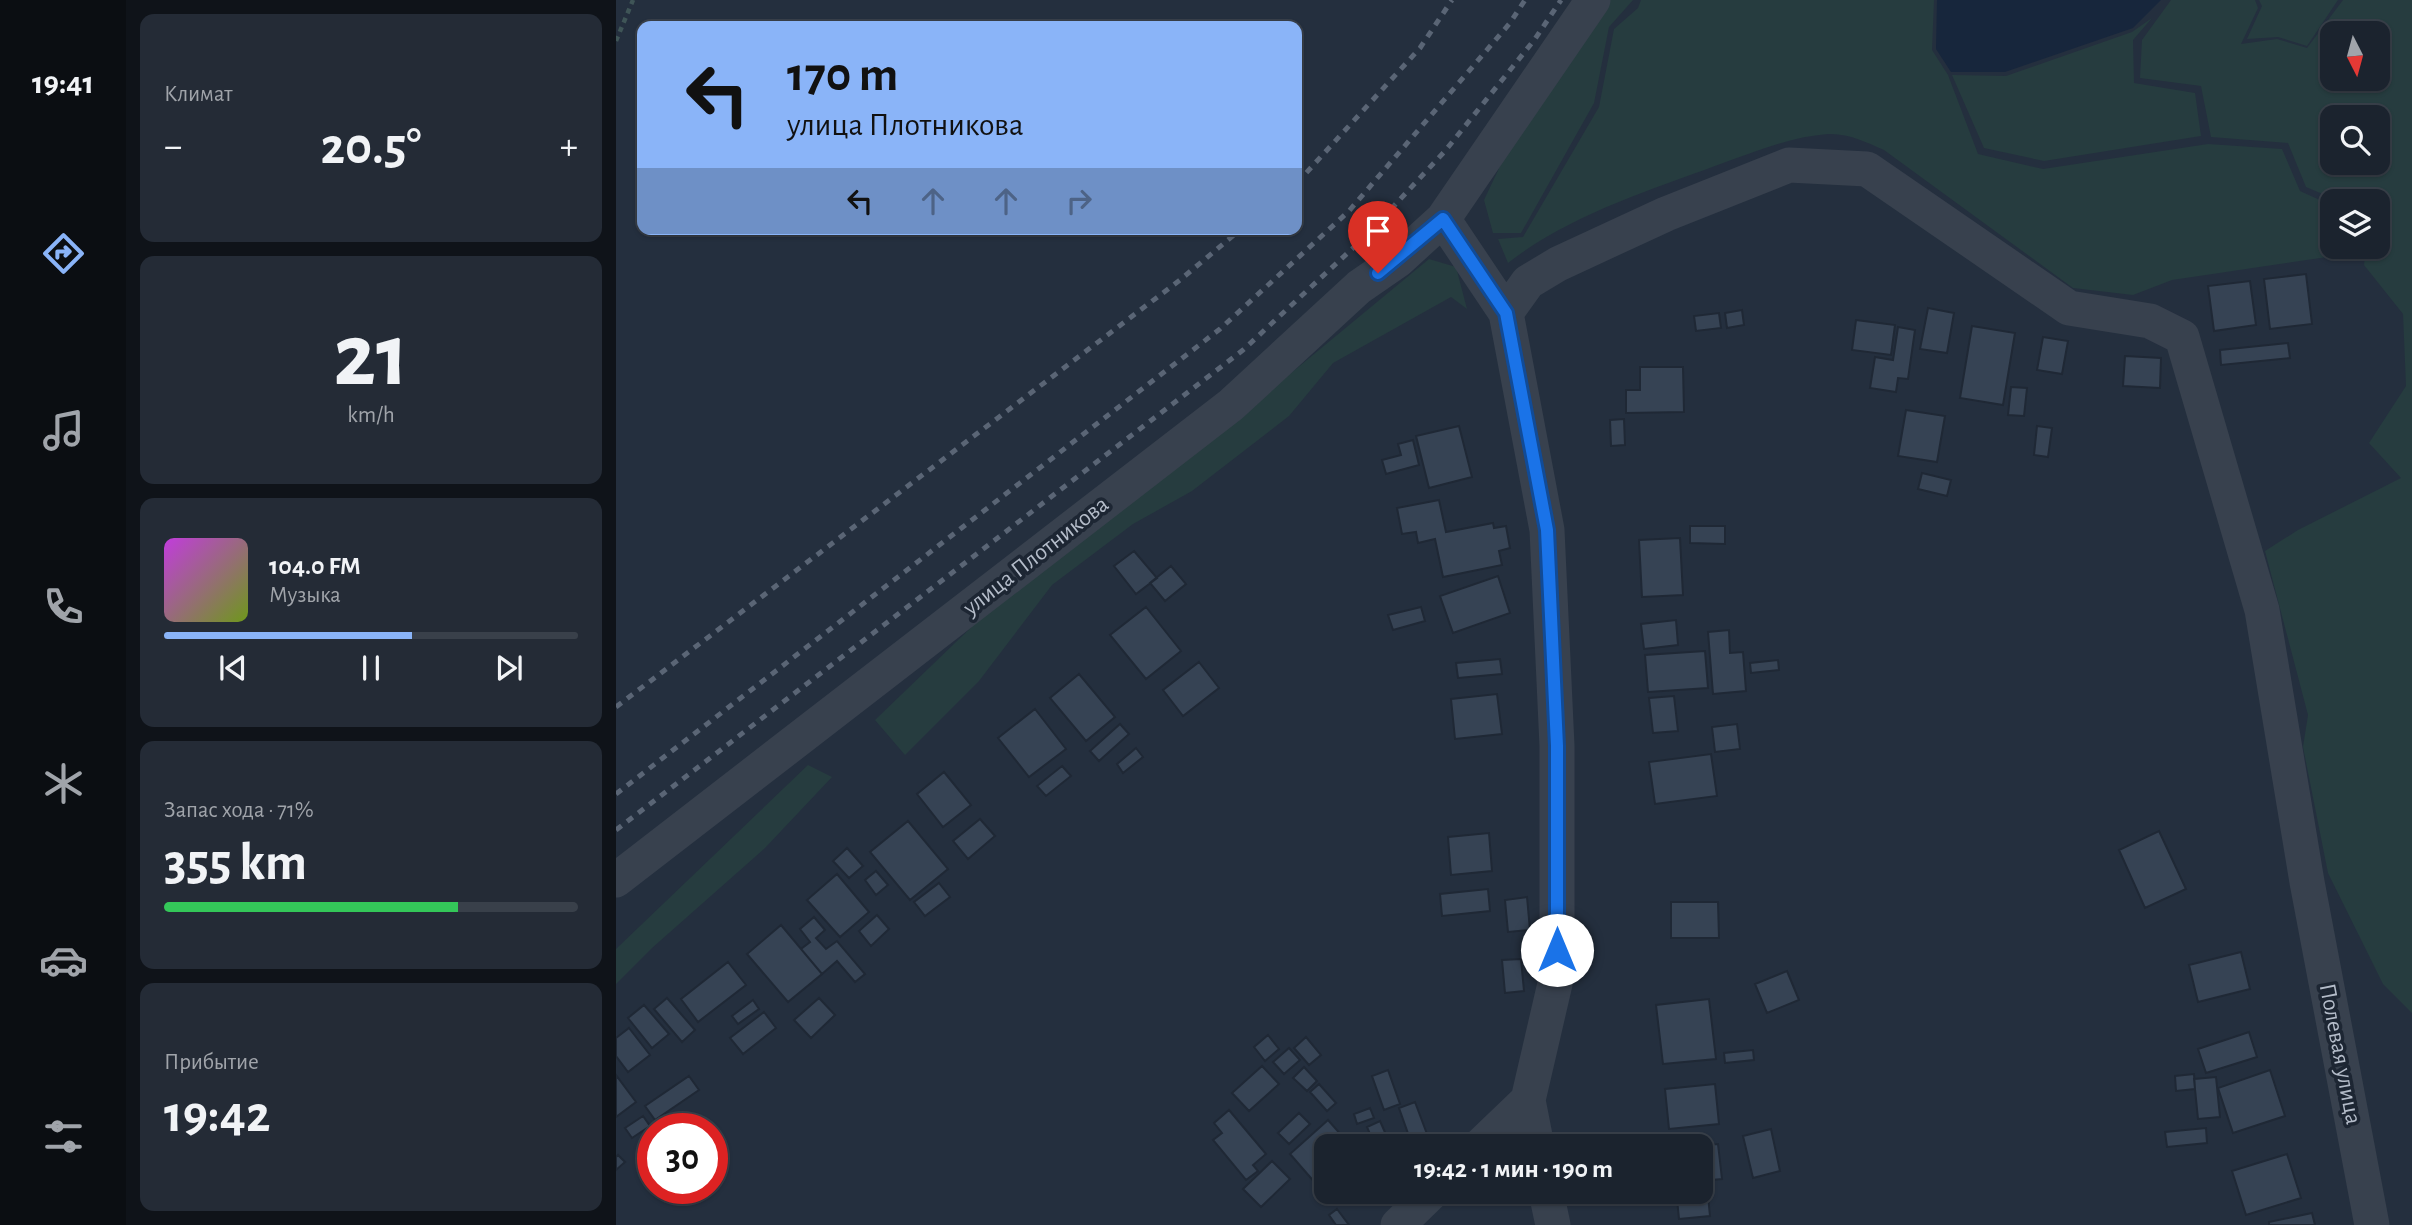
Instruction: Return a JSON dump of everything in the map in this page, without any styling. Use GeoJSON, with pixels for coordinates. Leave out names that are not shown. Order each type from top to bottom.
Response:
{"type":"FeatureCollection","features":[{"type":"Feature","properties":{"kind":"street","name":"улица Плотникова"},"geometry":{"type":"LineString","coordinates":[[616,880],[1231,405],[1359,287],[1398,260],[1443,219],[1593,0]]}},
{"type":"Feature","properties":{"kind":"street","name":"Полевая улица"},"geometry":{"type":"LineString","coordinates":[[1506,313],[1528,282],[1558,264],[1666,214],[1789,165],[1867,169],[2069,308],[2150,321],[2182,337],[2262,610],[2307,882],[2372,1225]]}},
{"type":"Feature","properties":{"kind":"street"},"geometry":{"type":"LineString","coordinates":[[1443,219],[1506,313],[1547,530],[1557,746],[1557,975],[1528,1100],[1535,1134]]}},
{"type":"Feature","properties":{"kind":"street"},"geometry":{"type":"LineString","coordinates":[[1493,1134],[1528,1100]]}},
{"type":"Feature","properties":{"kind":"street"},"geometry":{"type":"LineString","coordinates":[[1398,1225],[1420,1204]]}},
{"type":"Feature","properties":{"kind":"street"},"geometry":{"type":"LineString","coordinates":[[1549,1204],[1553,1225]]}},
{"type":"Feature","properties":{"kind":"path"},"geometry":{"type":"LineString","coordinates":[[616,41],[633,0]]}},
{"type":"Feature","properties":{"kind":"green space"},"geometry":{"type":"Polygon","coordinates":[[[1605,0],[1633,0],[1609,27],[1594,103],[1521,233],[1493,233],[1484,200],[1512,141],[1605,0]]]}},
{"type":"Feature","properties":{"kind":"green space"},"geometry":{"type":"Polygon","coordinates":[[[1641,0],[1934,0],[1932,50],[1948,75],[1978,154],[2043,169],[2208,144],[2282,149],[2300,191],[2320,200],[2320,258],[2172,280],[2133,295],[2073,288],[1884,150],[1850,137],[1828,134],[1770,146],[1635,196],[1556,232],[1508,263],[1498,239],[1523,237],[1599,107],[1614,29],[1638,8],[1641,0]]]}},
{"type":"Feature","properties":{"kind":"green space"},"geometry":{"type":"Polygon","coordinates":[[[2171,0],[2255,0],[2258,8],[2241,44],[2277,39],[2307,48],[2320,31],[2320,91],[2390,91],[2390,21],[2327,21],[2343,0],[2412,0],[2412,1013],[2383,984],[2328,873],[2303,747],[2308,715],[2265,551],[2298,530],[2401,478],[2369,443],[2406,386],[2403,314],[2364,265],[2365,259],[2390,259],[2390,189],[2320,189],[2320,193],[2306,187],[2288,143],[2211,137],[2201,86],[2140,78],[2142,40],[2171,0]]]}},
{"type":"Feature","properties":{"kind":"green space"},"geometry":{"type":"Polygon","coordinates":[[[2259,0],[2338,0],[2324,21],[2320,21],[2320,27],[2307,46],[2278,37],[2247,39],[2262,6],[2259,0]]]}},
{"type":"Feature","properties":{"kind":"green space"},"geometry":{"type":"Polygon","coordinates":[[[2152,18],[2133,40],[2134,83],[2195,93],[2201,136],[2044,161],[1984,148],[1952,75],[2006,76],[2132,32],[2152,18]]]}},
{"type":"Feature","properties":{"kind":"green space"},"geometry":{"type":"Polygon","coordinates":[[[1429,259],[1456,267],[1467,309],[1451,297],[1333,363],[1289,416],[1192,491],[1133,524],[1052,585],[979,681],[905,755],[875,720],[1010,590],[1261,398],[1429,259]]]}},
{"type":"Feature","properties":{"kind":"green space"},"geometry":{"type":"Polygon","coordinates":[[[808,765],[832,777],[765,848],[652,948],[616,984],[616,949],[808,765]]]}},
{"type":"Feature","properties":{"kind":"water"},"geometry":{"type":"Polygon","coordinates":[[[1937,0],[2161,0],[2133,28],[2005,72],[1951,72],[1936,49],[1937,0]]]}},
{"type":"Feature","properties":{"kind":"building"},"geometry":{"type":"Polygon","coordinates":[[[2306,274],[2312,324],[2270,329],[2264,279],[2306,274]]]}},
{"type":"Feature","properties":{"kind":"building"},"geometry":{"type":"Polygon","coordinates":[[[2250,281],[2256,325],[2214,331],[2208,286],[2250,281]]]}},
{"type":"Feature","properties":{"kind":"building"},"geometry":{"type":"Polygon","coordinates":[[[1928,308],[1954,313],[1947,353],[1920,349],[1928,308]]]}},
{"type":"Feature","properties":{"kind":"building"},"geometry":{"type":"Polygon","coordinates":[[[1742,310],[1744,325],[1727,328],[1725,313],[1742,310]]]}},
{"type":"Feature","properties":{"kind":"building"},"geometry":{"type":"Polygon","coordinates":[[[1719,313],[1721,328],[1696,331],[1694,316],[1719,313]]]}},
{"type":"Feature","properties":{"kind":"building"},"geometry":{"type":"Polygon","coordinates":[[[1856,320],[1895,325],[1891,355],[1852,350],[1856,320]]]}},
{"type":"Feature","properties":{"kind":"building"},"geometry":{"type":"Polygon","coordinates":[[[1972,326],[2015,333],[2003,405],[1960,398],[1972,326]]]}},
{"type":"Feature","properties":{"kind":"building"},"geometry":{"type":"Polygon","coordinates":[[[1898,327],[1915,330],[1908,379],[1898,378],[1896,392],[1870,388],[1875,357],[1893,360],[1898,327]]]}},
{"type":"Feature","properties":{"kind":"building"},"geometry":{"type":"Polygon","coordinates":[[[2043,337],[2068,341],[2062,374],[2037,370],[2043,337]]]}},
{"type":"Feature","properties":{"kind":"building"},"geometry":{"type":"Polygon","coordinates":[[[2288,343],[2290,358],[2221,365],[2220,350],[2288,343]]]}},
{"type":"Feature","properties":{"kind":"building"},"geometry":{"type":"Polygon","coordinates":[[[2125,356],[2161,358],[2160,388],[2123,386],[2125,356]]]}},
{"type":"Feature","properties":{"kind":"building"},"geometry":{"type":"Polygon","coordinates":[[[1640,367],[1683,367],[1684,412],[1626,413],[1626,390],[1640,390],[1640,367]]]}},
{"type":"Feature","properties":{"kind":"building"},"geometry":{"type":"Polygon","coordinates":[[[2011,387],[2027,388],[2024,416],[2008,415],[2011,387]]]}},
{"type":"Feature","properties":{"kind":"building"},"geometry":{"type":"Polygon","coordinates":[[[1906,410],[1945,416],[1937,462],[1898,456],[1906,410]]]}},
{"type":"Feature","properties":{"kind":"building"},"geometry":{"type":"Polygon","coordinates":[[[1624,419],[1625,445],[1611,446],[1610,420],[1624,419]]]}},
{"type":"Feature","properties":{"kind":"building"},"geometry":{"type":"Polygon","coordinates":[[[1459,426],[1472,477],[1429,488],[1416,436],[1459,426]]]}},
{"type":"Feature","properties":{"kind":"building"},"geometry":{"type":"Polygon","coordinates":[[[2037,426],[2052,428],[2048,457],[2034,455],[2037,426]]]}},
{"type":"Feature","properties":{"kind":"building"},"geometry":{"type":"Polygon","coordinates":[[[1413,440],[1419,465],[1386,474],[1382,460],[1401,455],[1398,444],[1413,440]]]}},
{"type":"Feature","properties":{"kind":"building"},"geometry":{"type":"Polygon","coordinates":[[[1922,473],[1951,480],[1947,496],[1918,489],[1922,473]]]}},
{"type":"Feature","properties":{"kind":"building"},"geometry":{"type":"Polygon","coordinates":[[[1439,500],[1446,532],[1493,523],[1494,528],[1506,526],[1510,548],[1499,551],[1502,565],[1443,577],[1435,539],[1418,543],[1416,532],[1402,534],[1397,508],[1439,500]]]}},
{"type":"Feature","properties":{"kind":"building"},"geometry":{"type":"Polygon","coordinates":[[[1690,526],[1725,526],[1725,544],[1690,543],[1690,526]]]}},
{"type":"Feature","properties":{"kind":"building"},"geometry":{"type":"Polygon","coordinates":[[[1680,538],[1683,595],[1642,597],[1639,540],[1680,538]]]}},
{"type":"Feature","properties":{"kind":"building"},"geometry":{"type":"Polygon","coordinates":[[[1134,551],[1157,578],[1136,594],[1114,566],[1134,551]]]}},
{"type":"Feature","properties":{"kind":"building"},"geometry":{"type":"Polygon","coordinates":[[[1171,566],[1186,584],[1165,601],[1150,583],[1171,566]]]}},
{"type":"Feature","properties":{"kind":"building"},"geometry":{"type":"Polygon","coordinates":[[[1498,576],[1510,613],[1453,633],[1440,596],[1498,576]]]}},
{"type":"Feature","properties":{"kind":"building"},"geometry":{"type":"Polygon","coordinates":[[[1146,607],[1181,651],[1146,679],[1110,635],[1146,607]]]}},
{"type":"Feature","properties":{"kind":"building"},"geometry":{"type":"Polygon","coordinates":[[[1421,607],[1425,621],[1393,630],[1388,615],[1421,607]]]}},
{"type":"Feature","properties":{"kind":"building"},"geometry":{"type":"Polygon","coordinates":[[[1676,620],[1678,645],[1644,649],[1641,624],[1676,620]]]}},
{"type":"Feature","properties":{"kind":"building"},"geometry":{"type":"Polygon","coordinates":[[[1729,630],[1730,653],[1743,652],[1746,691],[1713,694],[1708,632],[1729,630]]]}},
{"type":"Feature","properties":{"kind":"building"},"geometry":{"type":"Polygon","coordinates":[[[1705,651],[1708,688],[1648,692],[1645,655],[1705,651]]]}},
{"type":"Feature","properties":{"kind":"building"},"geometry":{"type":"Polygon","coordinates":[[[1500,659],[1502,674],[1458,678],[1456,663],[1500,659]]]}},
{"type":"Feature","properties":{"kind":"building"},"geometry":{"type":"Polygon","coordinates":[[[1778,660],[1779,670],[1751,673],[1750,663],[1778,660]]]}},
{"type":"Feature","properties":{"kind":"building"},"geometry":{"type":"Polygon","coordinates":[[[1199,662],[1219,688],[1183,716],[1163,690],[1199,662]]]}},
{"type":"Feature","properties":{"kind":"building"},"geometry":{"type":"Polygon","coordinates":[[[1079,674],[1115,717],[1086,741],[1050,698],[1079,674]]]}},
{"type":"Feature","properties":{"kind":"building"},"geometry":{"type":"Polygon","coordinates":[[[1497,694],[1502,734],[1455,739],[1451,699],[1497,694]]]}},
{"type":"Feature","properties":{"kind":"building"},"geometry":{"type":"Polygon","coordinates":[[[1674,696],[1678,731],[1653,733],[1649,698],[1674,696]]]}},
{"type":"Feature","properties":{"kind":"building"},"geometry":{"type":"Polygon","coordinates":[[[1035,709],[1066,749],[1029,777],[998,738],[1035,709]]]}},
{"type":"Feature","properties":{"kind":"building"},"geometry":{"type":"Polygon","coordinates":[[[1120,724],[1129,734],[1099,761],[1090,751],[1120,724]]]}},
{"type":"Feature","properties":{"kind":"building"},"geometry":{"type":"Polygon","coordinates":[[[1737,724],[1740,749],[1715,752],[1712,727],[1737,724]]]}},
{"type":"Feature","properties":{"kind":"building"},"geometry":{"type":"Polygon","coordinates":[[[1136,748],[1143,757],[1123,773],[1117,764],[1136,748]]]}},
{"type":"Feature","properties":{"kind":"building"},"geometry":{"type":"Polygon","coordinates":[[[1711,754],[1717,796],[1655,804],[1649,762],[1711,754]]]}},
{"type":"Feature","properties":{"kind":"building"},"geometry":{"type":"Polygon","coordinates":[[[1062,766],[1071,776],[1046,796],[1037,786],[1062,766]]]}},
{"type":"Feature","properties":{"kind":"building"},"geometry":{"type":"Polygon","coordinates":[[[944,772],[971,805],[943,827],[917,794],[944,772]]]}},
{"type":"Feature","properties":{"kind":"building"},"geometry":{"type":"Polygon","coordinates":[[[980,819],[995,836],[968,859],[953,841],[980,819]]]}},
{"type":"Feature","properties":{"kind":"building"},"geometry":{"type":"Polygon","coordinates":[[[908,821],[948,869],[910,900],[870,852],[908,821]]]}},
{"type":"Feature","properties":{"kind":"building"},"geometry":{"type":"Polygon","coordinates":[[[2159,831],[2186,889],[2145,908],[2119,850],[2159,831]]]}},
{"type":"Feature","properties":{"kind":"building"},"geometry":{"type":"Polygon","coordinates":[[[1489,833],[1492,871],[1451,875],[1448,837],[1489,833]]]}},
{"type":"Feature","properties":{"kind":"building"},"geometry":{"type":"Polygon","coordinates":[[[847,848],[863,866],[849,878],[833,861],[847,848]]]}},
{"type":"Feature","properties":{"kind":"building"},"geometry":{"type":"Polygon","coordinates":[[[876,871],[888,885],[876,895],[865,880],[876,871]]]}},
{"type":"Feature","properties":{"kind":"building"},"geometry":{"type":"Polygon","coordinates":[[[837,874],[869,912],[840,937],[807,900],[837,874]]]}},
{"type":"Feature","properties":{"kind":"building"},"geometry":{"type":"Polygon","coordinates":[[[939,883],[950,897],[925,916],[914,902],[939,883]]]}},
{"type":"Feature","properties":{"kind":"building"},"geometry":{"type":"Polygon","coordinates":[[[1488,889],[1490,911],[1442,916],[1440,894],[1488,889]]]}},
{"type":"Feature","properties":{"kind":"building"},"geometry":{"type":"Polygon","coordinates":[[[1527,897],[1530,930],[1508,932],[1505,900],[1527,897]]]}},
{"type":"Feature","properties":{"kind":"building"},"geometry":{"type":"Polygon","coordinates":[[[1671,902],[1718,902],[1719,938],[1671,938],[1671,902]]]}},
{"type":"Feature","properties":{"kind":"building"},"geometry":{"type":"Polygon","coordinates":[[[877,915],[889,929],[871,946],[859,931],[877,915]]]}},
{"type":"Feature","properties":{"kind":"building"},"geometry":{"type":"Polygon","coordinates":[[[814,917],[825,930],[816,938],[826,949],[837,941],[865,974],[855,982],[837,961],[822,974],[801,949],[810,942],[800,929],[814,917]]]}},
{"type":"Feature","properties":{"kind":"building"},"geometry":{"type":"Polygon","coordinates":[[[781,925],[822,974],[788,1002],[747,954],[781,925]]]}},
{"type":"Feature","properties":{"kind":"building"},"geometry":{"type":"Polygon","coordinates":[[[2241,952],[2250,989],[2198,1002],[2189,965],[2241,952]]]}},
{"type":"Feature","properties":{"kind":"building"},"geometry":{"type":"Polygon","coordinates":[[[1521,959],[1524,991],[1505,993],[1502,960],[1521,959]]]}},
{"type":"Feature","properties":{"kind":"building"},"geometry":{"type":"Polygon","coordinates":[[[728,962],[746,985],[698,1022],[681,999],[728,962]]]}},
{"type":"Feature","properties":{"kind":"building"},"geometry":{"type":"Polygon","coordinates":[[[1787,971],[1799,1000],[1767,1013],[1755,984],[1787,971]]]}},
{"type":"Feature","properties":{"kind":"building"},"geometry":{"type":"Polygon","coordinates":[[[667,998],[695,1030],[682,1042],[654,1009],[667,998]]]}},
{"type":"Feature","properties":{"kind":"building"},"geometry":{"type":"Polygon","coordinates":[[[819,998],[835,1015],[811,1038],[794,1020],[819,998]]]}},
{"type":"Feature","properties":{"kind":"building"},"geometry":{"type":"Polygon","coordinates":[[[1709,999],[1716,1059],[1663,1064],[1656,1005],[1709,999]]]}},
{"type":"Feature","properties":{"kind":"building"},"geometry":{"type":"Polygon","coordinates":[[[753,1000],[759,1009],[738,1024],[732,1016],[753,1000]]]}},
{"type":"Feature","properties":{"kind":"building"},"geometry":{"type":"Polygon","coordinates":[[[644,1005],[669,1034],[652,1048],[628,1018],[644,1005]]]}},
{"type":"Feature","properties":{"kind":"building"},"geometry":{"type":"Polygon","coordinates":[[[764,1012],[776,1028],[743,1054],[730,1038],[764,1012]]]}},
{"type":"Feature","properties":{"kind":"building"},"geometry":{"type":"Polygon","coordinates":[[[629,1028],[650,1055],[628,1072],[616,1056],[616,1038],[629,1028]]]}},
{"type":"Feature","properties":{"kind":"building"},"geometry":{"type":"Polygon","coordinates":[[[2249,1032],[2257,1057],[2206,1073],[2198,1049],[2249,1032]]]}},
{"type":"Feature","properties":{"kind":"building"},"geometry":{"type":"Polygon","coordinates":[[[1268,1035],[1279,1049],[1265,1061],[1254,1047],[1268,1035]]]}},
{"type":"Feature","properties":{"kind":"building"},"geometry":{"type":"Polygon","coordinates":[[[1306,1037],[1321,1055],[1309,1065],[1294,1048],[1306,1037]]]}},
{"type":"Feature","properties":{"kind":"building"},"geometry":{"type":"Polygon","coordinates":[[[1289,1048],[1300,1060],[1284,1074],[1273,1062],[1289,1048]]]}},
{"type":"Feature","properties":{"kind":"building"},"geometry":{"type":"Polygon","coordinates":[[[1753,1050],[1754,1060],[1725,1063],[1724,1053],[1753,1050]]]}},
{"type":"Feature","properties":{"kind":"building"},"geometry":{"type":"Polygon","coordinates":[[[1262,1066],[1279,1084],[1249,1111],[1232,1093],[1262,1066]]]}},
{"type":"Feature","properties":{"kind":"building"},"geometry":{"type":"Polygon","coordinates":[[[1304,1067],[1317,1081],[1307,1091],[1293,1078],[1304,1067]]]}},
{"type":"Feature","properties":{"kind":"building"},"geometry":{"type":"Polygon","coordinates":[[[1388,1070],[1400,1104],[1384,1110],[1372,1076],[1388,1070]]]}},
{"type":"Feature","properties":{"kind":"building"},"geometry":{"type":"Polygon","coordinates":[[[2270,1070],[2285,1116],[2233,1133],[2218,1088],[2270,1070]]]}},
{"type":"Feature","properties":{"kind":"building"},"geometry":{"type":"Polygon","coordinates":[[[2194,1074],[2195,1089],[2176,1091],[2175,1076],[2194,1074]]]}},
{"type":"Feature","properties":{"kind":"building"},"geometry":{"type":"Polygon","coordinates":[[[616,1075],[636,1102],[616,1117],[616,1075]]]}},
{"type":"Feature","properties":{"kind":"building"},"geometry":{"type":"Polygon","coordinates":[[[689,1076],[699,1090],[665,1113],[650,1113],[645,1106],[689,1076]]]}},
{"type":"Feature","properties":{"kind":"building"},"geometry":{"type":"Polygon","coordinates":[[[2216,1077],[2220,1117],[2198,1119],[2194,1079],[2216,1077]]]}},
{"type":"Feature","properties":{"kind":"building"},"geometry":{"type":"Polygon","coordinates":[[[1319,1084],[1336,1103],[1327,1111],[1310,1092],[1319,1084]]]}},
{"type":"Feature","properties":{"kind":"building"},"geometry":{"type":"Polygon","coordinates":[[[1715,1084],[1719,1124],[1669,1129],[1665,1089],[1715,1084]]]}},
{"type":"Feature","properties":{"kind":"building"},"geometry":{"type":"Polygon","coordinates":[[[1415,1102],[1427,1134],[1408,1134],[1399,1108],[1415,1102]]]}},
{"type":"Feature","properties":{"kind":"building"},"geometry":{"type":"Polygon","coordinates":[[[1370,1108],[1374,1118],[1357,1124],[1354,1114],[1370,1108]]]}},
{"type":"Feature","properties":{"kind":"building"},"geometry":{"type":"Polygon","coordinates":[[[1229,1110],[1266,1154],[1253,1165],[1258,1171],[1246,1180],[1213,1140],[1222,1133],[1214,1123],[1229,1110]]]}},
{"type":"Feature","properties":{"kind":"building"},"geometry":{"type":"Polygon","coordinates":[[[1299,1113],[1310,1124],[1289,1144],[1278,1133],[1299,1113]]]}},
{"type":"Feature","properties":{"kind":"building"},"geometry":{"type":"Polygon","coordinates":[[[637,1120],[637,1135],[632,1138],[625,1128],[637,1120]]]}},
{"type":"Feature","properties":{"kind":"building"},"geometry":{"type":"Polygon","coordinates":[[[1328,1120],[1340,1134],[1314,1134],[1314,1182],[1290,1154],[1328,1120]]]}},
{"type":"Feature","properties":{"kind":"building"},"geometry":{"type":"Polygon","coordinates":[[[1380,1121],[1386,1134],[1370,1134],[1367,1127],[1380,1121]]]}},
{"type":"Feature","properties":{"kind":"building"},"geometry":{"type":"Polygon","coordinates":[[[2206,1128],[2207,1143],[2167,1147],[2165,1132],[2206,1128]]]}},
{"type":"Feature","properties":{"kind":"building"},"geometry":{"type":"Polygon","coordinates":[[[1771,1129],[1780,1171],[1753,1178],[1743,1136],[1771,1129]]]}},
{"type":"Feature","properties":{"kind":"building"},"geometry":{"type":"Polygon","coordinates":[[[1718,1144],[1722,1179],[1713,1180],[1713,1145],[1718,1144]]]}},
{"type":"Feature","properties":{"kind":"building"},"geometry":{"type":"Polygon","coordinates":[[[2287,1154],[2301,1198],[2246,1215],[2232,1171],[2287,1154]]]}},
{"type":"Feature","properties":{"kind":"building"},"geometry":{"type":"Polygon","coordinates":[[[618,1155],[625,1162],[616,1170],[616,1157],[618,1155]]]}},
{"type":"Feature","properties":{"kind":"building"},"geometry":{"type":"Polygon","coordinates":[[[1272,1161],[1290,1179],[1261,1207],[1243,1189],[1272,1161]]]}},
{"type":"Feature","properties":{"kind":"building"},"geometry":{"type":"Polygon","coordinates":[[[1678,1204],[1709,1204],[1710,1216],[1679,1219],[1678,1204]]]}},
{"type":"Feature","properties":{"kind":"building"},"geometry":{"type":"Polygon","coordinates":[[[1337,1209],[1349,1225],[1336,1225],[1329,1215],[1337,1209]]]}},
{"type":"Feature","properties":{"kind":"building"},"geometry":{"type":"Polygon","coordinates":[[[2312,1213],[2315,1225],[2269,1225],[2269,1222],[2312,1213]]]}},
{"type":"Feature","properties":{"kind":"railway"},"geometry":{"type":"LineString","coordinates":[[1302,178],[1420,48],[1452,0]]}},
{"type":"Feature","properties":{"kind":"railway"},"geometry":{"type":"LineString","coordinates":[[616,794],[1220,329],[1349,211],[1510,23],[1525,0]]}},
{"type":"Feature","properties":{"kind":"railway"},"geometry":{"type":"LineString","coordinates":[[616,830],[1243,350],[1366,236],[1445,151],[1535,39],[1561,0]]}},
{"type":"Feature","properties":{"kind":"railway"},"geometry":{"type":"LineString","coordinates":[[616,707],[1180,280],[1234,235]]}},
{"type":"Feature","properties":{"kind":"route"},"geometry":{"type":"LineString","coordinates":[[1378,273],[1398,260],[1443,219],[1506,313],[1547,530],[1557,746],[1557,950]]}}]}
